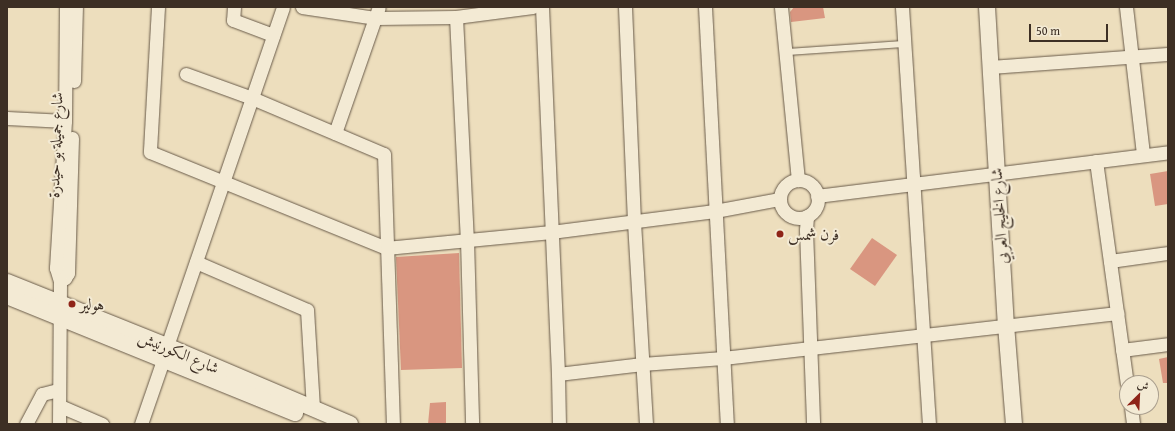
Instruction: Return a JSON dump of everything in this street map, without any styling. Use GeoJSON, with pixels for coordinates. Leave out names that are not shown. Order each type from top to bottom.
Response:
{"type":"FeatureCollection","features":[{"type":"Feature","properties":{"kind":"street"},"geometry":{"type":"LineString","coordinates":[[59,424],[60,406],[58,390],[60,281],[56,268],[65,121],[66,7]]}},
{"type":"Feature","properties":{"kind":"street","name":"شارع جميلة بو حيدرة"},"geometry":{"type":"LineString","coordinates":[[60,281],[65,278],[68,273],[76,7]]}},
{"type":"Feature","properties":{"kind":"street"},"geometry":{"type":"LineString","coordinates":[[158,7],[150,152],[386,248],[551,232],[634,222],[715,211],[780,199]]}},
{"type":"Feature","properties":{"kind":"street"},"geometry":{"type":"LineString","coordinates":[[234,7],[234,20],[273,34]]}},
{"type":"Feature","properties":{"kind":"street"},"geometry":{"type":"LineString","coordinates":[[141,424],[283,7]]}},
{"type":"Feature","properties":{"kind":"street"},"geometry":{"type":"LineString","coordinates":[[302,7],[456,17],[532,7]]}},
{"type":"Feature","properties":{"kind":"street"},"geometry":{"type":"LineString","coordinates":[[542,7],[559,424]]}},
{"type":"Feature","properties":{"kind":"street"},"geometry":{"type":"LineString","coordinates":[[625,7],[634,222],[646,424]]}},
{"type":"Feature","properties":{"kind":"street"},"geometry":{"type":"LineString","coordinates":[[706,7],[715,211],[727,424]]}},
{"type":"Feature","properties":{"kind":"street"},"geometry":{"type":"LineString","coordinates":[[782,7],[798,180]]}},
{"type":"Feature","properties":{"kind":"street"},"geometry":{"type":"LineString","coordinates":[[902,7],[929,424]]}},
{"type":"Feature","properties":{"kind":"street","name":"شارع الخليج العربي"},"geometry":{"type":"LineString","coordinates":[[987,7],[1006,325],[1014,424]]}},
{"type":"Feature","properties":{"kind":"street"},"geometry":{"type":"LineString","coordinates":[[1126,7],[1143,155]]}},
{"type":"Feature","properties":{"kind":"street"},"geometry":{"type":"LineString","coordinates":[[335,133],[377,13]]}},
{"type":"Feature","properties":{"kind":"street"},"geometry":{"type":"LineString","coordinates":[[456,17],[467,240],[472,424]]}},
{"type":"Feature","properties":{"kind":"street"},"geometry":{"type":"LineString","coordinates":[[990,67],[1168,54]]}},
{"type":"Feature","properties":{"kind":"street"},"geometry":{"type":"LineString","coordinates":[[186,74],[252,98],[384,154],[393,424]]}},
{"type":"Feature","properties":{"kind":"street"},"geometry":{"type":"LineString","coordinates":[[7,118],[65,121]]}},
{"type":"Feature","properties":{"kind":"street"},"geometry":{"type":"LineString","coordinates":[[817,196],[1168,152]]}},
{"type":"Feature","properties":{"kind":"street"},"geometry":{"type":"LineString","coordinates":[[1096,161],[1126,375]]}},
{"type":"Feature","properties":{"kind":"street"},"geometry":{"type":"LineString","coordinates":[[798,180],[809,184],[817,196],[815,208],[807,216],[800,218],[788,215],[784,210],[780,199],[781,193],[788,184],[798,180]]}},
{"type":"Feature","properties":{"kind":"street"},"geometry":{"type":"LineString","coordinates":[[807,216],[806,230],[813,424]]}},
{"type":"Feature","properties":{"kind":"street"},"geometry":{"type":"LineString","coordinates":[[1110,261],[1168,254]]}},
{"type":"Feature","properties":{"kind":"street"},"geometry":{"type":"LineString","coordinates":[[196,262],[307,310],[313,409]]}},
{"type":"Feature","properties":{"kind":"street","name":"شارع الكورنيش"},"geometry":{"type":"LineString","coordinates":[[7,282],[60,310],[165,353],[350,424]]}},
{"type":"Feature","properties":{"kind":"street","name":"شارع الكورنيش"},"geometry":{"type":"LineString","coordinates":[[7,296],[60,310]]}},
{"type":"Feature","properties":{"kind":"street"},"geometry":{"type":"LineString","coordinates":[[558,374],[642,364],[723,358],[1117,313]]}},
{"type":"Feature","properties":{"kind":"street"},"geometry":{"type":"LineString","coordinates":[[1122,350],[1168,344]]}},
{"type":"Feature","properties":{"kind":"street","name":"شارع الكورنيش"},"geometry":{"type":"LineString","coordinates":[[165,353],[323,424]]}},
{"type":"Feature","properties":{"kind":"street"},"geometry":{"type":"LineString","coordinates":[[26,424],[42,394],[58,390]]}},
{"type":"Feature","properties":{"kind":"street"},"geometry":{"type":"LineString","coordinates":[[60,406],[102,424]]}},
{"type":"Feature","properties":{"kind":"lane"},"geometry":{"type":"LineString","coordinates":[[787,52],[904,44]]}},
{"type":"Feature","properties":{"kind":"building"},"geometry":{"type":"Polygon","coordinates":[[[794,7],[823,7],[825,18],[791,22],[790,12],[794,7]]]}},
{"type":"Feature","properties":{"kind":"building"},"geometry":{"type":"Polygon","coordinates":[[[1168,171],[1168,204],[1155,206],[1150,174],[1168,171]]]}},
{"type":"Feature","properties":{"kind":"building"},"geometry":{"type":"Polygon","coordinates":[[[872,238],[897,255],[875,286],[850,269],[872,238]]]}},
{"type":"Feature","properties":{"kind":"building"},"geometry":{"type":"Polygon","coordinates":[[[459,253],[462,368],[401,370],[396,257],[459,253]]]}},
{"type":"Feature","properties":{"kind":"building"},"geometry":{"type":"Polygon","coordinates":[[[1168,357],[1168,383],[1163,383],[1159,359],[1168,357]]]}},
{"type":"Feature","properties":{"kind":"building"},"geometry":{"type":"Polygon","coordinates":[[[446,402],[446,424],[428,424],[430,403],[446,402]]]}},
{"type":"Feature","properties":{"kind":"place","name":"فرن شمس"},"geometry":{"type":"Point","coordinates":[780,234]}},
{"type":"Feature","properties":{"kind":"place","name":"هولير"},"geometry":{"type":"Point","coordinates":[72,304]}}]}
